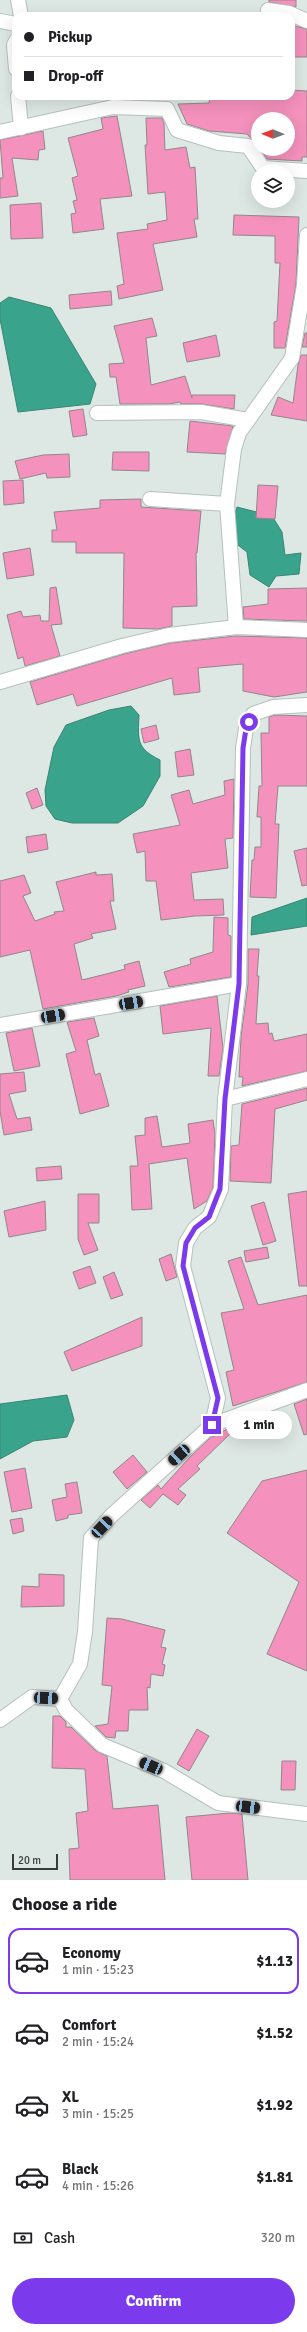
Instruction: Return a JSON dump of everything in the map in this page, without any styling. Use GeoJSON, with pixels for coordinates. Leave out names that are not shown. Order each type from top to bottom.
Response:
{"type":"FeatureCollection","features":[{"type":"Feature","properties":{"kind":"street"},"geometry":{"type":"LineString","coordinates":[[18,0],[20,12]]}},
{"type":"Feature","properties":{"kind":"street"},"geometry":{"type":"LineString","coordinates":[[268,10],[282,12]]}},
{"type":"Feature","properties":{"kind":"street"},"geometry":{"type":"LineString","coordinates":[[295,16],[307,21]]}},
{"type":"Feature","properties":{"kind":"street"},"geometry":{"type":"LineString","coordinates":[[0,21],[12,23]]}},
{"type":"Feature","properties":{"kind":"street"},"geometry":{"type":"LineString","coordinates":[[18,100],[21,128]]}},
{"type":"Feature","properties":{"kind":"street"},"geometry":{"type":"LineString","coordinates":[[0,132],[114,106],[167,109],[177,130],[219,143],[248,146],[263,168],[307,171]]}},
{"type":"Feature","properties":{"kind":"street"},"geometry":{"type":"LineString","coordinates":[[236,627],[227,504],[234,449],[239,433],[292,358],[304,285],[307,235]]}},
{"type":"Feature","properties":{"kind":"street"},"geometry":{"type":"LineString","coordinates":[[97,413],[201,412],[248,420]]}},
{"type":"Feature","properties":{"kind":"street"},"geometry":{"type":"LineString","coordinates":[[150,499],[227,504]]}},
{"type":"Feature","properties":{"kind":"street"},"geometry":{"type":"LineString","coordinates":[[0,682],[135,643],[169,635],[236,627],[307,630]]}},
{"type":"Feature","properties":{"kind":"street"},"geometry":{"type":"LineString","coordinates":[[212,1425],[218,1398],[183,1266],[186,1243],[195,1228],[209,1217],[220,1189],[225,1099],[239,984],[243,748],[246,729],[253,714],[273,707],[307,705]]}},
{"type":"Feature","properties":{"kind":"street"},"geometry":{"type":"LineString","coordinates":[[0,1025],[239,984]]}},
{"type":"Feature","properties":{"kind":"street"},"geometry":{"type":"LineString","coordinates":[[225,1099],[307,1079]]}},
{"type":"Feature","properties":{"kind":"street"},"geometry":{"type":"LineString","coordinates":[[60,1699],[80,1664],[85,1632],[91,1538],[112,1515],[212,1425],[307,1390]]}},
{"type":"Feature","properties":{"kind":"street"},"geometry":{"type":"LineString","coordinates":[[0,1720],[32,1697],[60,1699]]}},
{"type":"Feature","properties":{"kind":"street"},"geometry":{"type":"LineString","coordinates":[[60,1699],[66,1710],[102,1745],[164,1771],[218,1803],[307,1814]]}},
{"type":"Feature","properties":{"kind":"shaded area"},"geometry":{"type":"Polygon","coordinates":[[[9,297],[51,308],[96,384],[90,404],[18,412],[0,319],[0,303],[9,297]]]}},
{"type":"Feature","properties":{"kind":"shaded area"},"geometry":{"type":"Polygon","coordinates":[[[237,507],[272,516],[282,532],[285,555],[301,553],[299,574],[276,576],[269,587],[250,575],[247,552],[234,542],[231,526],[237,507]]]}},
{"type":"Feature","properties":{"kind":"shaded area"},"geometry":{"type":"Polygon","coordinates":[[[131,706],[139,715],[138,731],[140,742],[146,751],[160,760],[160,776],[143,806],[118,823],[72,823],[55,819],[46,806],[45,790],[54,747],[66,725],[109,710],[131,706]]]}},
{"type":"Feature","properties":{"kind":"shaded area"},"geometry":{"type":"Polygon","coordinates":[[[307,898],[307,926],[251,935],[252,917],[307,898]]]}},
{"type":"Feature","properties":{"kind":"shaded area"},"geometry":{"type":"Polygon","coordinates":[[[67,1395],[74,1420],[67,1437],[33,1441],[0,1459],[0,1404],[67,1395]]]}},
{"type":"Feature","properties":{"kind":"building"},"geometry":{"type":"Polygon","coordinates":[[[269,0],[296,0],[296,7],[269,2],[269,0]]]}},
{"type":"Feature","properties":{"kind":"building"},"geometry":{"type":"Polygon","coordinates":[[[295,26],[307,29],[307,57],[295,57],[295,26]]]}},
{"type":"Feature","properties":{"kind":"building"},"geometry":{"type":"Polygon","coordinates":[[[295,90],[307,91],[307,157],[302,157],[302,161],[267,159],[265,156],[295,156],[295,112],[251,112],[251,138],[247,134],[209,131],[187,124],[178,104],[209,103],[209,100],[295,100],[295,90]]]}},
{"type":"Feature","properties":{"kind":"building"},"geometry":{"type":"Polygon","coordinates":[[[117,116],[132,196],[100,199],[104,229],[73,233],[71,214],[76,213],[73,201],[77,200],[72,178],[78,176],[68,138],[103,129],[101,118],[117,116]]]}},
{"type":"Feature","properties":{"kind":"building"},"geometry":{"type":"Polygon","coordinates":[[[146,118],[162,118],[164,123],[165,150],[186,147],[190,168],[195,167],[198,219],[194,219],[197,237],[153,244],[163,290],[119,299],[117,286],[124,284],[117,233],[148,229],[147,224],[167,220],[165,192],[148,194],[145,145],[147,145],[146,118]]]}},
{"type":"Feature","properties":{"kind":"building"},"geometry":{"type":"Polygon","coordinates":[[[43,131],[45,149],[39,150],[38,160],[12,158],[18,196],[0,198],[0,178],[3,178],[0,140],[43,131]]]}},
{"type":"Feature","properties":{"kind":"building"},"geometry":{"type":"Polygon","coordinates":[[[41,203],[43,238],[11,239],[10,205],[41,203]]]}},
{"type":"Feature","properties":{"kind":"building"},"geometry":{"type":"Polygon","coordinates":[[[234,215],[299,217],[296,284],[285,348],[274,348],[274,322],[277,321],[280,263],[275,263],[275,236],[233,235],[234,215]]]}},
{"type":"Feature","properties":{"kind":"building"},"geometry":{"type":"Polygon","coordinates":[[[111,291],[112,305],[70,309],[69,295],[111,291]]]}},
{"type":"Feature","properties":{"kind":"building"},"geometry":{"type":"Polygon","coordinates":[[[152,318],[157,336],[146,338],[151,385],[185,376],[192,398],[192,395],[235,395],[234,409],[202,404],[181,404],[180,402],[169,404],[120,404],[116,377],[110,377],[109,364],[124,363],[114,326],[152,318]]]}},
{"type":"Feature","properties":{"kind":"building"},"geometry":{"type":"Polygon","coordinates":[[[305,333],[307,333],[307,347],[302,347],[305,333]]]}},
{"type":"Feature","properties":{"kind":"building"},"geometry":{"type":"Polygon","coordinates":[[[216,335],[220,356],[187,362],[183,343],[216,335]]]}},
{"type":"Feature","properties":{"kind":"building"},"geometry":{"type":"Polygon","coordinates":[[[301,355],[307,355],[307,421],[271,415],[278,397],[293,403],[298,365],[301,355]]]}},
{"type":"Feature","properties":{"kind":"building"},"geometry":{"type":"Polygon","coordinates":[[[83,409],[87,435],[73,437],[69,411],[83,409]]]}},
{"type":"Feature","properties":{"kind":"building"},"geometry":{"type":"Polygon","coordinates":[[[190,421],[233,426],[225,454],[187,452],[190,421]]]}},
{"type":"Feature","properties":{"kind":"building"},"geometry":{"type":"Polygon","coordinates":[[[113,452],[149,452],[149,471],[112,470],[113,452]]]}},
{"type":"Feature","properties":{"kind":"building"},"geometry":{"type":"Polygon","coordinates":[[[69,454],[70,477],[47,478],[46,473],[20,479],[15,461],[43,455],[69,454]]]}},
{"type":"Feature","properties":{"kind":"building"},"geometry":{"type":"Polygon","coordinates":[[[23,480],[24,503],[4,505],[3,481],[23,480]]]}},
{"type":"Feature","properties":{"kind":"building"},"geometry":{"type":"Polygon","coordinates":[[[258,485],[278,486],[275,519],[256,518],[258,485]]]}},
{"type":"Feature","properties":{"kind":"building"},"geometry":{"type":"Polygon","coordinates":[[[141,499],[141,507],[201,511],[196,553],[197,606],[172,607],[172,626],[158,629],[123,628],[124,553],[76,553],[76,542],[52,542],[52,530],[57,530],[54,512],[100,508],[100,500],[141,499]]]}},
{"type":"Feature","properties":{"kind":"building"},"geometry":{"type":"Polygon","coordinates":[[[30,548],[34,575],[7,579],[3,553],[30,548]]]}},
{"type":"Feature","properties":{"kind":"building"},"geometry":{"type":"Polygon","coordinates":[[[56,587],[62,624],[51,625],[60,656],[25,666],[23,657],[18,659],[7,615],[21,611],[23,617],[40,615],[41,621],[49,621],[50,588],[56,587]]]}},
{"type":"Feature","properties":{"kind":"building"},"geometry":{"type":"Polygon","coordinates":[[[307,588],[307,621],[244,619],[243,607],[268,604],[268,589],[307,588]]]}},
{"type":"Feature","properties":{"kind":"building"},"geometry":{"type":"Polygon","coordinates":[[[236,636],[307,638],[307,692],[274,697],[243,691],[243,664],[198,668],[200,692],[174,695],[172,678],[77,706],[73,694],[37,705],[30,682],[124,654],[170,643],[236,636]]]}},
{"type":"Feature","properties":{"kind":"building"},"geometry":{"type":"Polygon","coordinates":[[[275,715],[307,716],[307,786],[278,786],[275,824],[279,824],[276,898],[250,897],[252,860],[254,860],[255,847],[261,847],[261,817],[257,817],[259,786],[262,786],[261,733],[269,733],[269,717],[275,715]]]}},
{"type":"Feature","properties":{"kind":"building"},"geometry":{"type":"Polygon","coordinates":[[[156,725],[159,739],[144,743],[141,729],[156,725]]]}},
{"type":"Feature","properties":{"kind":"building"},"geometry":{"type":"Polygon","coordinates":[[[190,749],[194,775],[178,777],[175,752],[190,749]]]}},
{"type":"Feature","properties":{"kind":"building"},"geometry":{"type":"Polygon","coordinates":[[[234,779],[233,838],[225,839],[228,868],[191,873],[194,900],[223,899],[224,915],[195,916],[161,920],[156,881],[146,881],[145,851],[137,853],[133,834],[180,825],[171,795],[189,790],[193,804],[225,795],[224,781],[234,779]]]}},
{"type":"Feature","properties":{"kind":"building"},"geometry":{"type":"Polygon","coordinates":[[[37,788],[43,805],[32,809],[26,793],[37,788]]]}},
{"type":"Feature","properties":{"kind":"building"},"geometry":{"type":"Polygon","coordinates":[[[46,834],[48,849],[28,853],[26,837],[46,834]]]}},
{"type":"Feature","properties":{"kind":"building"},"geometry":{"type":"Polygon","coordinates":[[[307,848],[307,885],[302,886],[294,851],[307,848]]]}},
{"type":"Feature","properties":{"kind":"building"},"geometry":{"type":"Polygon","coordinates":[[[96,872],[96,875],[112,874],[114,901],[110,901],[116,929],[91,934],[93,938],[74,944],[82,980],[125,969],[124,965],[139,961],[145,986],[128,990],[129,992],[116,996],[43,1009],[30,950],[0,957],[0,881],[24,875],[31,893],[23,896],[35,921],[55,914],[54,912],[64,911],[56,882],[96,872]]]}},
{"type":"Feature","properties":{"kind":"building"},"geometry":{"type":"Polygon","coordinates":[[[214,917],[228,918],[228,935],[231,936],[231,977],[169,987],[164,972],[191,964],[190,959],[213,952],[214,917]]]}},
{"type":"Feature","properties":{"kind":"building"},"geometry":{"type":"Polygon","coordinates":[[[248,949],[259,949],[256,1024],[268,1023],[269,1034],[272,1033],[274,1041],[307,1034],[307,1071],[242,1086],[243,1077],[239,1077],[241,1037],[248,984],[248,949]]]}},
{"type":"Feature","properties":{"kind":"building"},"geometry":{"type":"Polygon","coordinates":[[[217,996],[223,1048],[219,1076],[208,1076],[211,1028],[163,1034],[160,1006],[217,996]]]}},
{"type":"Feature","properties":{"kind":"building"},"geometry":{"type":"Polygon","coordinates":[[[94,1018],[99,1036],[87,1040],[95,1075],[100,1073],[109,1106],[80,1114],[66,1054],[76,1051],[67,1022],[94,1018]]]}},
{"type":"Feature","properties":{"kind":"building"},"geometry":{"type":"Polygon","coordinates":[[[32,1028],[40,1066],[14,1071],[6,1033],[32,1028]]]}},
{"type":"Feature","properties":{"kind":"building"},"geometry":{"type":"Polygon","coordinates":[[[24,1072],[26,1091],[9,1094],[17,1119],[30,1117],[32,1130],[4,1135],[0,1111],[0,1074],[24,1072]]]}},
{"type":"Feature","properties":{"kind":"building"},"geometry":{"type":"Polygon","coordinates":[[[307,1088],[307,1100],[275,1109],[271,1183],[230,1181],[231,1146],[239,1145],[242,1104],[307,1088]]]}},
{"type":"Feature","properties":{"kind":"building"},"geometry":{"type":"Polygon","coordinates":[[[157,1116],[162,1147],[190,1143],[188,1124],[213,1120],[215,1134],[213,1187],[207,1201],[194,1209],[187,1158],[149,1164],[152,1209],[132,1210],[130,1166],[138,1166],[135,1136],[145,1135],[145,1118],[157,1116]]]}},
{"type":"Feature","properties":{"kind":"building"},"geometry":{"type":"Polygon","coordinates":[[[61,1166],[62,1179],[37,1181],[36,1168],[61,1166]]]}},
{"type":"Feature","properties":{"kind":"building"},"geometry":{"type":"Polygon","coordinates":[[[307,1191],[307,1286],[299,1286],[288,1194],[307,1191]]]}},
{"type":"Feature","properties":{"kind":"building"},"geometry":{"type":"Polygon","coordinates":[[[78,1194],[99,1194],[99,1223],[88,1223],[98,1250],[84,1255],[78,1239],[78,1194]]]}},
{"type":"Feature","properties":{"kind":"building"},"geometry":{"type":"Polygon","coordinates":[[[45,1201],[46,1230],[9,1237],[4,1211],[45,1201]]]}},
{"type":"Feature","properties":{"kind":"building"},"geometry":{"type":"Polygon","coordinates":[[[264,1202],[276,1241],[263,1245],[251,1206],[264,1202]]]}},
{"type":"Feature","properties":{"kind":"building"},"geometry":{"type":"Polygon","coordinates":[[[267,1247],[269,1258],[246,1262],[244,1251],[267,1247]]]}},
{"type":"Feature","properties":{"kind":"building"},"geometry":{"type":"Polygon","coordinates":[[[171,1254],[177,1277],[166,1281],[159,1259],[171,1254]]]}},
{"type":"Feature","properties":{"kind":"building"},"geometry":{"type":"Polygon","coordinates":[[[241,1257],[258,1305],[307,1295],[307,1382],[233,1406],[226,1372],[234,1370],[221,1313],[244,1309],[228,1261],[241,1257]]]}},
{"type":"Feature","properties":{"kind":"building"},"geometry":{"type":"Polygon","coordinates":[[[90,1266],[96,1283],[79,1289],[73,1272],[90,1266]]]}},
{"type":"Feature","properties":{"kind":"building"},"geometry":{"type":"Polygon","coordinates":[[[114,1272],[123,1295],[111,1299],[103,1277],[114,1272]]]}},
{"type":"Feature","properties":{"kind":"building"},"geometry":{"type":"Polygon","coordinates":[[[142,1317],[142,1346],[72,1371],[64,1352],[142,1317]]]}},
{"type":"Feature","properties":{"kind":"building"},"geometry":{"type":"Polygon","coordinates":[[[307,1399],[307,1434],[304,1435],[294,1404],[307,1399]]]}},
{"type":"Feature","properties":{"kind":"building"},"geometry":{"type":"Polygon","coordinates":[[[233,1426],[235,1429],[197,1466],[200,1469],[178,1489],[186,1495],[178,1505],[163,1494],[150,1508],[141,1500],[158,1485],[161,1489],[189,1458],[210,1438],[233,1426]]]}},
{"type":"Feature","properties":{"kind":"building"},"geometry":{"type":"Polygon","coordinates":[[[133,1455],[147,1472],[127,1489],[113,1472],[133,1455]]]}},
{"type":"Feature","properties":{"kind":"building"},"geometry":{"type":"Polygon","coordinates":[[[25,1468],[32,1508],[12,1512],[4,1472],[25,1468]]]}},
{"type":"Feature","properties":{"kind":"building"},"geometry":{"type":"Polygon","coordinates":[[[307,1470],[307,1671],[267,1654],[299,1582],[227,1533],[262,1481],[307,1470]]]}},
{"type":"Feature","properties":{"kind":"building"},"geometry":{"type":"Polygon","coordinates":[[[77,1482],[82,1513],[68,1515],[68,1518],[56,1521],[52,1500],[67,1497],[65,1484],[77,1482]]]}},
{"type":"Feature","properties":{"kind":"building"},"geometry":{"type":"Polygon","coordinates":[[[22,1518],[24,1531],[13,1534],[10,1520],[22,1518]]]}},
{"type":"Feature","properties":{"kind":"building"},"geometry":{"type":"Polygon","coordinates":[[[39,1574],[64,1575],[64,1606],[21,1607],[22,1586],[39,1587],[39,1574]]]}},
{"type":"Feature","properties":{"kind":"building"},"geometry":{"type":"Polygon","coordinates":[[[107,1618],[122,1619],[165,1630],[161,1647],[166,1648],[162,1664],[165,1665],[163,1676],[151,1674],[150,1688],[147,1687],[148,1710],[129,1710],[128,1731],[116,1731],[115,1738],[106,1737],[95,1726],[108,1724],[112,1686],[102,1685],[107,1618]]]}},
{"type":"Feature","properties":{"kind":"building"},"geometry":{"type":"Polygon","coordinates":[[[53,1716],[60,1716],[66,1722],[66,1727],[71,1727],[96,1751],[107,1756],[113,1809],[158,1805],[165,1880],[70,1880],[69,1849],[79,1848],[76,1813],[88,1811],[85,1769],[52,1768],[53,1716]]]}},
{"type":"Feature","properties":{"kind":"building"},"geometry":{"type":"Polygon","coordinates":[[[197,1729],[209,1736],[189,1771],[177,1764],[197,1729]]]}},
{"type":"Feature","properties":{"kind":"building"},"geometry":{"type":"Polygon","coordinates":[[[282,1761],[296,1761],[295,1790],[281,1790],[282,1761]]]}},
{"type":"Feature","properties":{"kind":"building"},"geometry":{"type":"Polygon","coordinates":[[[230,1813],[242,1814],[248,1880],[192,1880],[186,1817],[230,1813]]]}},
{"type":"Feature","properties":{"kind":"route"},"geometry":{"type":"LineString","coordinates":[[212,1425],[218,1398],[183,1266],[186,1243],[195,1228],[209,1217],[220,1189],[225,1099],[239,984],[243,748],[246,729],[249,722]]}}]}
